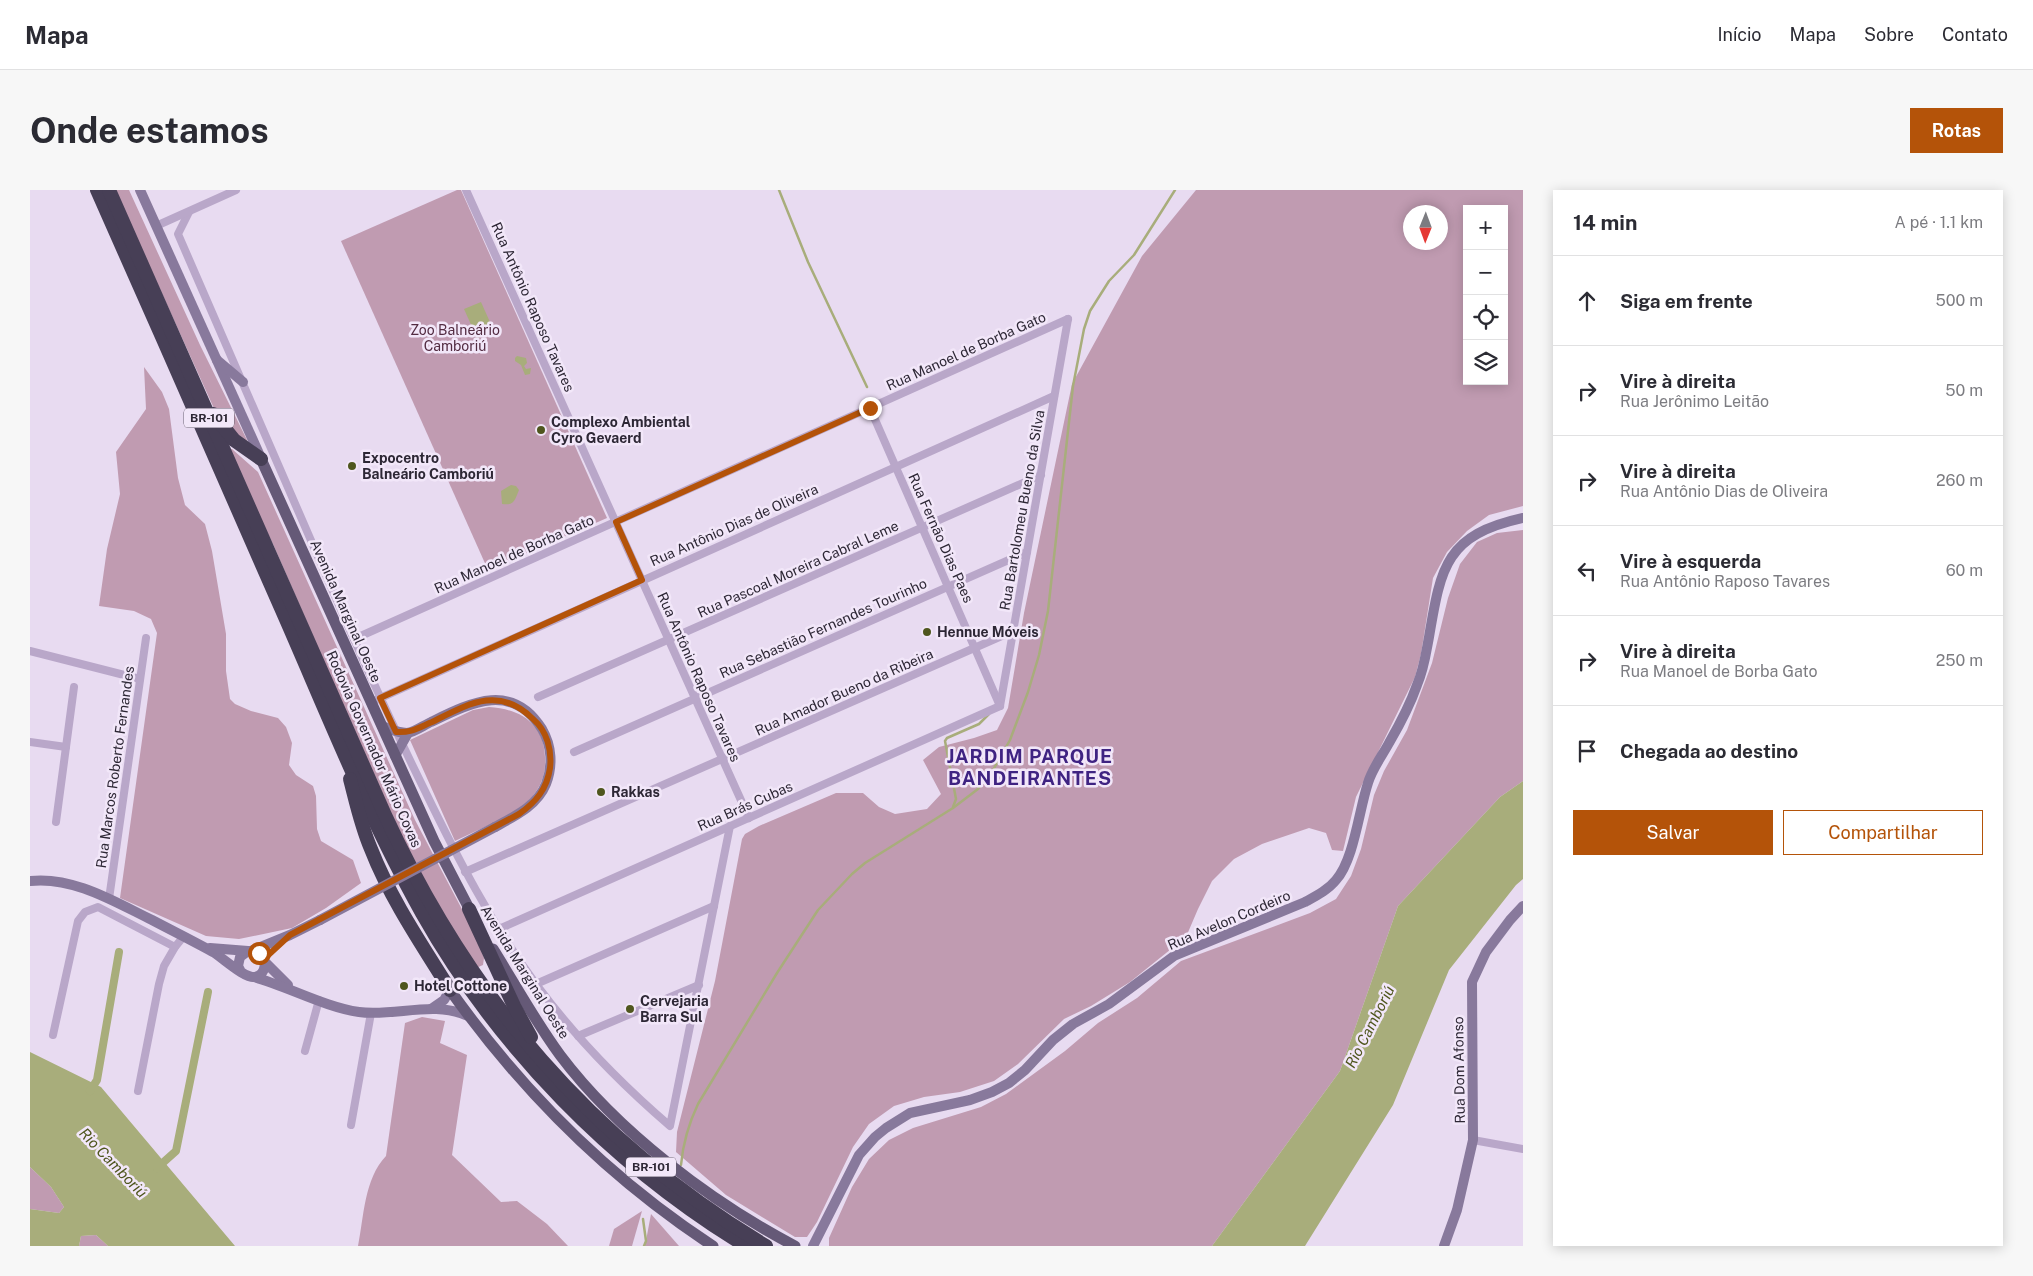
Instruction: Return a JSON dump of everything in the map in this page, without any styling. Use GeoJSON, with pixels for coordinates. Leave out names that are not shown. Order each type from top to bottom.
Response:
{"type":"FeatureCollection","features":[{"type":"Feature","properties":{"kind":"highway","name":"Rodovia Governador Mário Covas"},"geometry":{"type":"LineString","coordinates":[[97,190],[341,744],[389,849],[423,915],[464,978],[506,1035],[554,1091],[621,1154],[679,1201],[746,1246]]}},
{"type":"Feature","properties":{"kind":"highway","name":"Rodovia Governador Mário Covas"},"geometry":{"type":"LineString","coordinates":[[109,190],[407,863],[445,931],[475,976],[508,1020],[550,1070],[611,1132],[656,1171],[709,1210],[766,1246]]}},
{"type":"Feature","properties":{"kind":"highway"},"geometry":{"type":"LineString","coordinates":[[201,400],[234,440],[261,459]]}},
{"type":"Feature","properties":{"kind":"highway"},"geometry":{"type":"LineString","coordinates":[[341,744],[363,830],[371,851],[393,894],[450,990]]}},
{"type":"Feature","properties":{"kind":"highway"},"geometry":{"type":"LineString","coordinates":[[469,909],[514,1006],[550,1070]]}},
{"type":"Feature","properties":{"kind":"main road","name":"Avenida Marginal Oeste"},"geometry":{"type":"LineString","coordinates":[[140,190],[364,688],[376,698],[382,726],[438,850],[469,909],[546,1036],[578,1077],[627,1127],[690,1179],[749,1219],[795,1246]]}},
{"type":"Feature","properties":{"kind":"main road"},"geometry":{"type":"LineString","coordinates":[[215,358],[243,382]]}},
{"type":"Feature","properties":{"kind":"main road","name":"Rua Avelon Cordeiro"},"geometry":{"type":"LineString","coordinates":[[813,1246],[859,1155],[886,1128],[910,1113],[970,1100],[1009,1083],[1025,1070],[1053,1040],[1073,1024],[1109,1004],[1174,956],[1306,902],[1336,881],[1344,869],[1369,778],[1401,722],[1422,674],[1437,586],[1446,564],[1461,545],[1480,532],[1500,523],[1523,518]]}},
{"type":"Feature","properties":{"kind":"main road"},"geometry":{"type":"LineString","coordinates":[[240,970],[238,961],[240,957],[320,920],[495,827],[531,805],[546,785],[551,762],[548,740],[535,721],[517,706],[508,702],[481,700],[468,704],[408,733],[396,732],[382,726]]}},
{"type":"Feature","properties":{"kind":"main road"},"geometry":{"type":"LineString","coordinates":[[395,756],[408,733]]}},
{"type":"Feature","properties":{"kind":"main road"},"geometry":{"type":"LineString","coordinates":[[30,881],[65,884],[109,899],[204,947],[240,970],[246,976],[294,990],[353,1011],[371,1013],[431,1009],[453,1011],[468,1016]]}},
{"type":"Feature","properties":{"kind":"main road","name":"Rua Dom Afonso"},"geometry":{"type":"LineString","coordinates":[[1444,1246],[1458,1210],[1473,1140],[1472,982],[1486,952],[1523,906]]}},
{"type":"Feature","properties":{"kind":"main road"},"geometry":{"type":"LineString","coordinates":[[254,977],[264,970],[264,961],[290,935]]}},
{"type":"Feature","properties":{"kind":"main road"},"geometry":{"type":"LineString","coordinates":[[204,947],[259,953],[264,961],[294,990]]}},
{"type":"Feature","properties":{"kind":"main road"},"geometry":{"type":"LineString","coordinates":[[431,1009],[444,1000],[450,990],[468,1016],[524,1084],[597,1158],[666,1214],[714,1246]]}},
{"type":"Feature","properties":{"kind":"street"},"geometry":{"type":"LineString","coordinates":[[156,226],[236,190]]}},
{"type":"Feature","properties":{"kind":"street","name":"Rua Antônio Raposo Tavares"},"geometry":{"type":"LineString","coordinates":[[466,190],[749,818]]}},
{"type":"Feature","properties":{"kind":"street"},"geometry":{"type":"LineString","coordinates":[[189,212],[178,234],[354,639],[376,698],[396,732],[464,872],[536,984],[578,1036],[620,1082],[670,1126],[730,826]]}},
{"type":"Feature","properties":{"kind":"street","name":"Rua Manoel de Borba Gato"},"geometry":{"type":"LineString","coordinates":[[354,639],[1068,319]]}},
{"type":"Feature","properties":{"kind":"street","name":"Rua Bartolomeu Bueno da Silva"},"geometry":{"type":"LineString","coordinates":[[1000,706],[1068,319]]}},
{"type":"Feature","properties":{"kind":"street","name":"Rua Antônio Dias de Oliveira"},"geometry":{"type":"LineString","coordinates":[[376,698],[391,693],[1054,396]]}},
{"type":"Feature","properties":{"kind":"street","name":"Rua Fernão Dias Paes"},"geometry":{"type":"LineString","coordinates":[[870,408],[1000,706]]}},
{"type":"Feature","properties":{"kind":"street","name":"Rua Pascoal Moreira Cabral Leme"},"geometry":{"type":"LineString","coordinates":[[538,697],[1041,475]]}},
{"type":"Feature","properties":{"kind":"street","name":"Rua Sebastião Fernandes Tourinho"},"geometry":{"type":"LineString","coordinates":[[574,752],[1027,552]]}},
{"type":"Feature","properties":{"kind":"street","name":"Rua Amador Bueno da Ribeira"},"geometry":{"type":"LineString","coordinates":[[464,872],[1013,631]]}},
{"type":"Feature","properties":{"kind":"street","name":"Rua Marcos Roberto Fernandes"},"geometry":{"type":"LineString","coordinates":[[109,899],[146,638]]}},
{"type":"Feature","properties":{"kind":"street"},"geometry":{"type":"LineString","coordinates":[[354,639],[352,645],[354,665]]}},
{"type":"Feature","properties":{"kind":"street"},"geometry":{"type":"LineString","coordinates":[[30,651],[140,679]]}},
{"type":"Feature","properties":{"kind":"street"},"geometry":{"type":"LineString","coordinates":[[56,822],[74,687]]}},
{"type":"Feature","properties":{"kind":"street","name":"Rua Brás Cubas"},"geometry":{"type":"LineString","coordinates":[[499,929],[1000,706]]}},
{"type":"Feature","properties":{"kind":"street"},"geometry":{"type":"LineString","coordinates":[[30,742],[66,748]]}},
{"type":"Feature","properties":{"kind":"street"},"geometry":{"type":"LineString","coordinates":[[536,984],[714,906]]}},
{"type":"Feature","properties":{"kind":"street"},"geometry":{"type":"LineString","coordinates":[[53,1035],[78,921],[84,912],[98,907],[175,948]]}},
{"type":"Feature","properties":{"kind":"street"},"geometry":{"type":"LineString","coordinates":[[138,1091],[158,984],[164,966],[184,936]]}},
{"type":"Feature","properties":{"kind":"street"},"geometry":{"type":"LineString","coordinates":[[578,1036],[699,984]]}},
{"type":"Feature","properties":{"kind":"street"},"geometry":{"type":"LineString","coordinates":[[305,1051],[318,1000]]}},
{"type":"Feature","properties":{"kind":"street"},"geometry":{"type":"LineString","coordinates":[[351,1124],[371,1013]]}},
{"type":"Feature","properties":{"kind":"street"},"geometry":{"type":"LineString","coordinates":[[1473,1140],[1523,1149]]}},
{"type":"Feature","properties":{"kind":"green space"},"geometry":{"type":"Polygon","coordinates":[[[115,190],[129,190],[248,445],[217,415],[115,190]]]}},
{"type":"Feature","properties":{"kind":"green space","name":"Zoo Balneário Camboriú"},"geometry":{"type":"Polygon","coordinates":[[[457,190],[461,190],[607,518],[488,570],[341,241],[457,190]]]}},
{"type":"Feature","properties":{"kind":"green space"},"geometry":{"type":"Polygon","coordinates":[[[1196,190],[1523,190],[1523,506],[1489,515],[1467,531],[1447,552],[1433,578],[1421,654],[1415,677],[1356,797],[1343,851],[1332,850],[1326,833],[1309,828],[1262,844],[1234,859],[1212,881],[1186,937],[1130,982],[1091,1006],[1064,1019],[1018,1064],[994,1081],[960,1092],[924,1097],[894,1106],[869,1124],[853,1147],[817,1222],[807,1237],[795,1237],[726,1195],[676,1152],[677,1132],[715,981],[742,839],[745,834],[759,826],[836,793],[863,793],[879,807],[895,814],[927,809],[941,794],[923,760],[939,747],[997,730],[1008,708],[1024,613],[1072,384],[1142,256],[1196,190]]]}},
{"type":"Feature","properties":{"kind":"green space"},"geometry":{"type":"Polygon","coordinates":[[[144,367],[162,392],[169,409],[178,478],[185,505],[205,524],[212,551],[226,634],[226,671],[230,699],[235,704],[251,711],[278,718],[286,727],[292,743],[289,765],[296,775],[313,786],[316,796],[317,829],[321,841],[353,860],[361,883],[326,908],[292,928],[239,939],[206,936],[120,898],[157,633],[151,619],[134,611],[99,606],[107,549],[120,494],[116,452],[146,409],[144,367]]]}},
{"type":"Feature","properties":{"kind":"green space"},"geometry":{"type":"Polygon","coordinates":[[[229,449],[232,449],[258,472],[415,820],[475,934],[484,958],[483,965],[476,968],[450,931],[394,823],[273,544],[240,479],[229,449]]]}},
{"type":"Feature","properties":{"kind":"green space"},"geometry":{"type":"Polygon","coordinates":[[[1523,530],[1523,781],[1500,797],[1398,906],[1340,1071],[1212,1246],[829,1246],[829,1238],[852,1187],[869,1159],[889,1140],[913,1128],[981,1107],[1006,1094],[1065,1051],[1098,1023],[1137,998],[1181,961],[1310,913],[1336,899],[1351,876],[1361,849],[1374,795],[1384,771],[1407,730],[1432,663],[1448,598],[1460,564],[1477,542],[1497,533],[1523,530]]]}},
{"type":"Feature","properties":{"kind":"green space"},"geometry":{"type":"Polygon","coordinates":[[[489,707],[501,708],[521,715],[535,727],[544,745],[544,773],[541,783],[532,797],[517,810],[455,841],[410,740],[473,710],[489,707]]]}},
{"type":"Feature","properties":{"kind":"green space"},"geometry":{"type":"Polygon","coordinates":[[[422,1017],[445,1021],[440,1043],[467,1055],[452,1155],[501,1202],[517,1201],[547,1224],[568,1246],[358,1246],[369,1187],[379,1165],[386,1156],[405,1023],[422,1017]]]}},
{"type":"Feature","properties":{"kind":"green space"},"geometry":{"type":"Polygon","coordinates":[[[30,1167],[51,1187],[64,1207],[59,1213],[30,1209],[30,1167]]]}},
{"type":"Feature","properties":{"kind":"green space"},"geometry":{"type":"Polygon","coordinates":[[[642,1211],[632,1246],[609,1246],[614,1229],[642,1211]]]}},
{"type":"Feature","properties":{"kind":"green space"},"geometry":{"type":"Polygon","coordinates":[[[651,1214],[679,1246],[645,1246],[651,1214]]]}},
{"type":"Feature","properties":{"kind":"green space"},"geometry":{"type":"Polygon","coordinates":[[[96,1235],[108,1246],[79,1246],[81,1236],[96,1235]]]}},
{"type":"Feature","properties":{"kind":"water"},"geometry":{"type":"Polygon","coordinates":[[[481,302],[494,331],[477,338],[464,309],[481,302]]]}},
{"type":"Feature","properties":{"kind":"water"},"geometry":{"type":"Polygon","coordinates":[[[517,356],[526,358],[527,363],[524,366],[526,369],[531,368],[530,374],[525,375],[521,365],[515,361],[517,356]]]}},
{"type":"Feature","properties":{"kind":"water"},"geometry":{"type":"Polygon","coordinates":[[[511,485],[516,486],[519,490],[515,499],[510,504],[502,504],[501,491],[511,485]]]}},
{"type":"Feature","properties":{"kind":"water","name":"Rio Camboriú"},"geometry":{"type":"Polygon","coordinates":[[[1523,781],[1523,879],[1516,885],[1449,970],[1393,1105],[1305,1246],[1212,1246],[1340,1071],[1398,906],[1500,797],[1523,781]]]}},
{"type":"Feature","properties":{"kind":"water","name":"Rio Camboriú"},"geometry":{"type":"Polygon","coordinates":[[[30,1052],[101,1087],[235,1246],[108,1246],[96,1235],[81,1236],[79,1246],[30,1246],[30,1209],[59,1213],[64,1207],[51,1187],[30,1167],[30,1052]]]}},
{"type":"Feature","properties":{"kind":"waterway"},"geometry":{"type":"LineString","coordinates":[[779,190],[808,262],[867,387]]}},
{"type":"Feature","properties":{"kind":"waterway"},"geometry":{"type":"LineString","coordinates":[[681,1165],[686,1134],[698,1104],[777,973],[818,910],[865,863],[953,808],[978,789],[993,770],[1010,740],[1028,692],[1039,655],[1048,611],[1073,386],[1084,329],[1090,311],[1109,281],[1134,255],[1175,190]]}},
{"type":"Feature","properties":{"kind":"waterway"},"geometry":{"type":"LineString","coordinates":[[953,807],[956,799],[945,741],[947,738],[979,724],[989,714]]}},
{"type":"Feature","properties":{"kind":"waterway"},"geometry":{"type":"LineString","coordinates":[[90,1091],[97,1080],[119,952]]}},
{"type":"Feature","properties":{"kind":"waterway"},"geometry":{"type":"LineString","coordinates":[[157,1168],[176,1151],[208,992]]}},
{"type":"Feature","properties":{"kind":"waterway"},"geometry":{"type":"LineString","coordinates":[[643,1219],[646,1241],[644,1246]]}},
{"type":"Feature","properties":{"kind":"place","name":"Complexo Ambiental Cyro Gevaerd"},"geometry":{"type":"Point","coordinates":[541,430]}},
{"type":"Feature","properties":{"kind":"place","name":"Expocentro Balneário Camboriú"},"geometry":{"type":"Point","coordinates":[352,466]}},
{"type":"Feature","properties":{"kind":"place","name":"Hennue Móveis"},"geometry":{"type":"Point","coordinates":[927,632]}},
{"type":"Feature","properties":{"kind":"place","name":"Rakkas"},"geometry":{"type":"Point","coordinates":[601,792]}},
{"type":"Feature","properties":{"kind":"place","name":"Hotel Cottone"},"geometry":{"type":"Point","coordinates":[404,986]}},
{"type":"Feature","properties":{"kind":"place","name":"Cervejaria Barra Sul"},"geometry":{"type":"Point","coordinates":[630,1009]}},
{"type":"Feature","properties":{"kind":"district","name":"JARDIM PARQUE BANDEIRANTES"},"geometry":{"type":"Point","coordinates":[1030,767]}},
{"type":"Feature","properties":{"kind":"route"},"geometry":{"type":"LineString","coordinates":[[259,953],[264,959],[290,935],[519,814],[540,796],[546,785],[551,762],[548,740],[535,721],[517,706],[498,700],[481,700],[468,704],[408,733],[396,732],[380,698],[642,580],[616,522],[870,408]]}}]}
